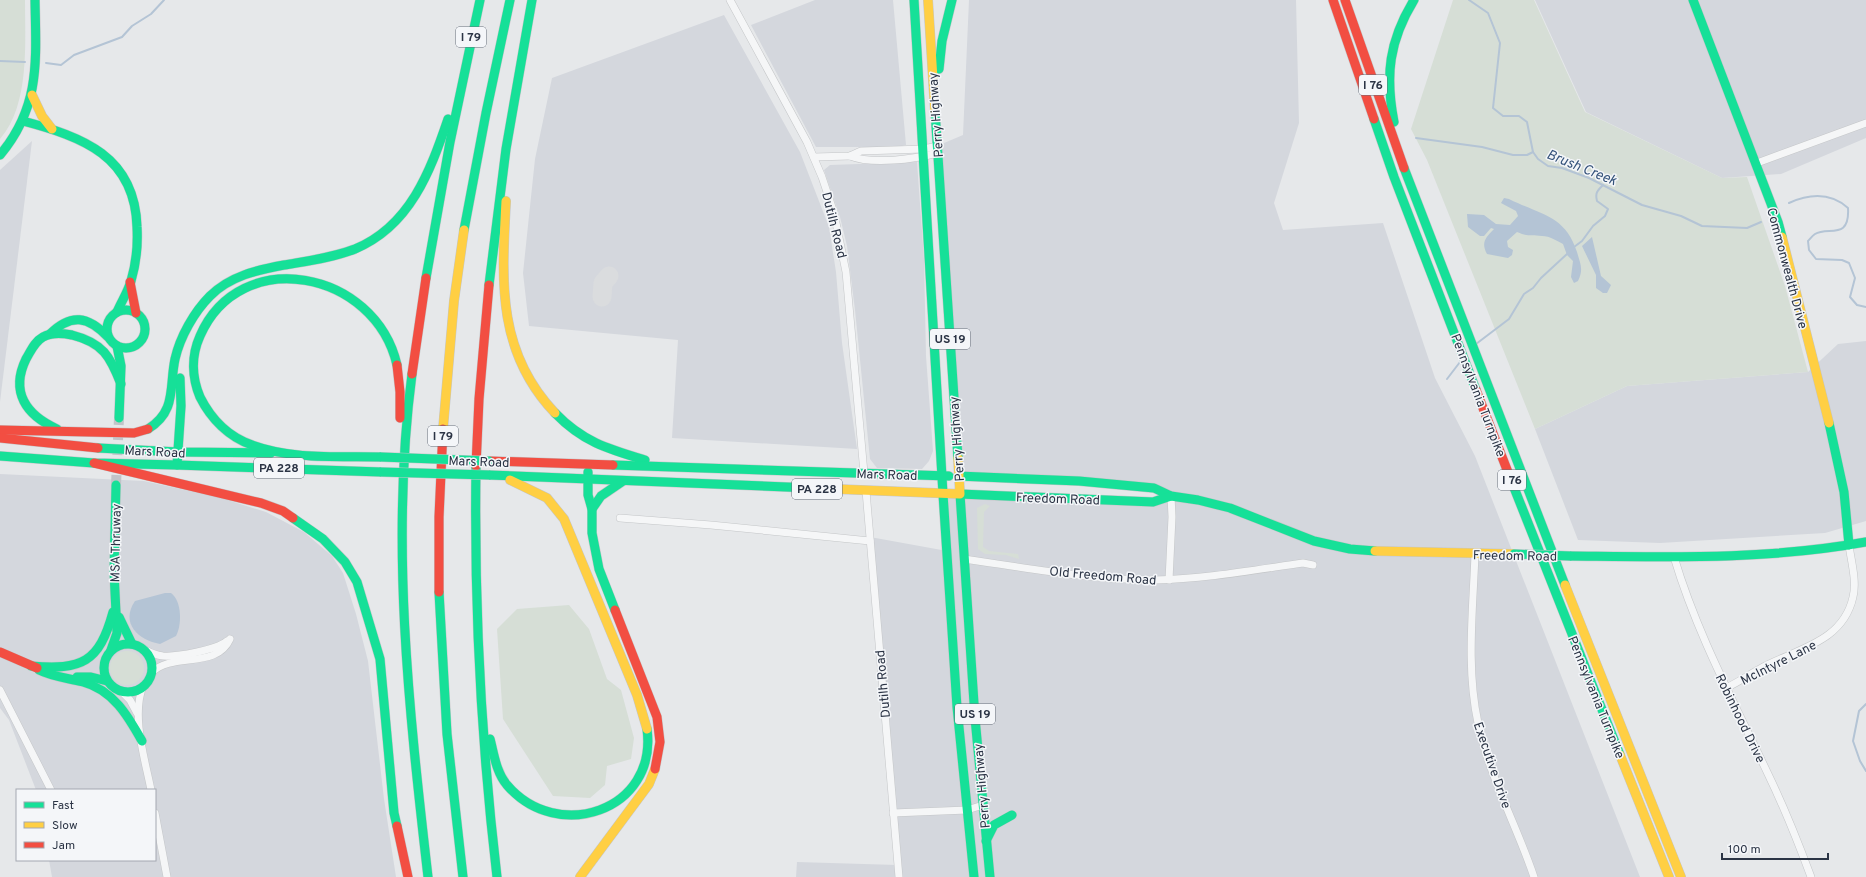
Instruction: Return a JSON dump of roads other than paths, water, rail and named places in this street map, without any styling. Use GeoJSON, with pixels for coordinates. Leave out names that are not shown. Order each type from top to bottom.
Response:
{"type":"FeatureCollection","features":[{"type":"Feature","properties":{"kind":"main road"},"geometry":{"type":"LineString","coordinates":[[0,155],[12,140],[23,121],[32,95],[35,72],[35,0]]}},
{"type":"Feature","properties":{"kind":"main road","name":"I 79"},"geometry":{"type":"LineString","coordinates":[[428,877],[412,738],[407,668],[403,520],[406,430],[418,329],[429,255],[463,74],[480,0]]}},
{"type":"Feature","properties":{"kind":"main road","name":"I 79"},"geometry":{"type":"LineString","coordinates":[[463,877],[450,769],[443,691],[440,519],[443,426],[454,302],[466,216],[485,111],[510,0]]}},
{"type":"Feature","properties":{"kind":"main road"},"geometry":{"type":"LineString","coordinates":[[497,877],[485,752],[479,651],[476,541],[479,402],[493,244],[500,185],[532,0]]}},
{"type":"Feature","properties":{"kind":"main road","name":"Perry Highway"},"geometry":{"type":"LineString","coordinates":[[914,0],[956,692],[974,877]]}},
{"type":"Feature","properties":{"kind":"main road","name":"Perry Highway"},"geometry":{"type":"LineString","coordinates":[[928,0],[958,476],[983,809],[990,877]]}},
{"type":"Feature","properties":{"kind":"main road"},"geometry":{"type":"LineString","coordinates":[[935,109],[942,41],[952,0]]}},
{"type":"Feature","properties":{"kind":"main road"},"geometry":{"type":"LineString","coordinates":[[1325,0],[1360,82]]}},
{"type":"Feature","properties":{"kind":"main road","name":"Pennsylvania Turnpike"},"geometry":{"type":"LineString","coordinates":[[1333,0],[1394,177],[1525,516],[1669,877]]}},
{"type":"Feature","properties":{"kind":"main road","name":"Pennsylvania Turnpike"},"geometry":{"type":"LineString","coordinates":[[1345,0],[1385,118],[1543,530],[1681,877]]}},
{"type":"Feature","properties":{"kind":"main road"},"geometry":{"type":"LineString","coordinates":[[1405,170],[1405,157],[1390,107],[1388,71],[1390,52],[1398,25],[1414,0]]}},
{"type":"Feature","properties":{"kind":"main road","name":"Commonwealth Drive"},"geometry":{"type":"LineString","coordinates":[[1693,0],[1757,163],[1780,229],[1842,478],[1850,545]]}},
{"type":"Feature","properties":{"kind":"main road"},"geometry":{"type":"LineString","coordinates":[[177,465],[181,406],[180,370],[184,341],[188,328],[201,305],[212,293],[231,280],[261,269],[337,255],[355,249],[373,240],[405,214],[417,197],[426,180],[463,74]]}},
{"type":"Feature","properties":{"kind":"main road"},"geometry":{"type":"LineString","coordinates":[[32,95],[42,116],[52,129]]}},
{"type":"Feature","properties":{"kind":"main road"},"geometry":{"type":"LineString","coordinates":[[23,121],[52,129],[91,146],[112,161],[125,179],[136,205],[138,230],[130,282],[117,312],[107,322],[108,337]]}},
{"type":"Feature","properties":{"kind":"main road"},"geometry":{"type":"LineString","coordinates":[[508,139],[505,217],[506,291],[509,324],[513,342],[528,378],[549,406],[572,429],[606,449],[664,465]]}},
{"type":"Feature","properties":{"kind":"main road"},"geometry":{"type":"LineString","coordinates":[[290,454],[254,446],[235,438],[223,429],[205,406],[197,390],[193,375],[193,362],[198,338],[206,321],[218,306],[241,289],[259,283],[282,280],[322,284],[344,292],[363,305],[388,336],[397,361],[400,379],[398,456],[403,520]]}},
{"type":"Feature","properties":{"kind":"main road"},"geometry":{"type":"LineString","coordinates":[[117,346],[130,348],[136,345],[144,335],[144,323],[136,313],[130,282]]}},
{"type":"Feature","properties":{"kind":"main road"},"geometry":{"type":"LineString","coordinates":[[117,312],[123,310],[136,313]]}},
{"type":"Feature","properties":{"kind":"main road"},"geometry":{"type":"LineString","coordinates":[[50,334],[58,325],[66,320],[86,320],[100,328],[117,346],[121,366],[119,418]]}},
{"type":"Feature","properties":{"kind":"main road"},"geometry":{"type":"LineString","coordinates":[[62,431],[48,426],[35,416],[22,398],[19,382],[22,369],[32,347],[41,338],[50,334],[69,334],[92,341],[106,351],[120,384]]}},
{"type":"Feature","properties":{"kind":"main road"},"geometry":{"type":"LineString","coordinates":[[0,430],[134,433],[153,427],[167,411],[171,399],[175,359],[184,341]]}},
{"type":"Feature","properties":{"kind":"main road"},"geometry":{"type":"LineString","coordinates":[[121,366],[130,348]]}},
{"type":"Feature","properties":{"kind":"main road","name":"Mars Road"},"geometry":{"type":"LineString","coordinates":[[0,438],[100,448],[178,452],[664,465],[958,476]]}},
{"type":"Feature","properties":{"kind":"main road","name":"Mars Road"},"geometry":{"type":"LineString","coordinates":[[0,456],[94,463],[489,475],[943,494]]}},
{"type":"Feature","properties":{"kind":"main road"},"geometry":{"type":"LineString","coordinates":[[94,463],[261,502],[283,511],[323,539],[345,562],[357,582],[380,659],[394,813],[408,877]]}},
{"type":"Feature","properties":{"kind":"main road"},"geometry":{"type":"LineString","coordinates":[[580,877],[648,784],[654,773],[660,740],[657,717],[599,570],[592,533],[592,509],[588,496],[589,464]]}},
{"type":"Feature","properties":{"kind":"main road"},"geometry":{"type":"LineString","coordinates":[[479,651],[488,729],[494,758],[506,783],[519,797],[546,813],[580,816],[607,809],[627,794],[635,785],[641,774],[647,752],[648,738],[645,718],[602,608],[564,519],[556,505],[544,494],[501,476]]}},
{"type":"Feature","properties":{"kind":"main road","name":"Freedom Road"},"geometry":{"type":"LineString","coordinates":[[958,476],[1078,481],[1154,488],[1171,496],[1219,505],[1304,538],[1331,545],[1376,551],[1674,557],[1781,555],[1816,552],[1866,542]]}},
{"type":"Feature","properties":{"kind":"main road"},"geometry":{"type":"LineString","coordinates":[[592,509],[595,502],[604,493],[623,481]]}},
{"type":"Feature","properties":{"kind":"main road","name":"MSA Thruway"},"geometry":{"type":"LineString","coordinates":[[111,650],[117,633],[114,602],[116,485]]}},
{"type":"Feature","properties":{"kind":"main road","name":"Freedom Road"},"geometry":{"type":"LineString","coordinates":[[943,494],[1153,502],[1171,496]]}},
{"type":"Feature","properties":{"kind":"main road"},"geometry":{"type":"LineString","coordinates":[[35,668],[69,666],[81,663],[90,657],[105,640],[114,602]]}},
{"type":"Feature","properties":{"kind":"main road","name":"MSA Thruway"},"geometry":{"type":"LineString","coordinates":[[114,602],[124,629],[132,644]]}},
{"type":"Feature","properties":{"kind":"main road"},"geometry":{"type":"LineString","coordinates":[[35,668],[62,674],[90,672],[104,660],[111,650],[119,645],[132,644],[145,650],[151,661],[152,673],[143,686],[133,691],[121,691],[113,688],[107,681],[103,671],[104,660]]}},
{"type":"Feature","properties":{"kind":"main road"},"geometry":{"type":"LineString","coordinates":[[0,652],[53,678],[84,682],[110,696],[124,711],[142,741]]}},
{"type":"Feature","properties":{"kind":"main road"},"geometry":{"type":"LineString","coordinates":[[35,668],[61,676],[91,677],[107,681]]}},
{"type":"Feature","properties":{"kind":"main road"},"geometry":{"type":"LineString","coordinates":[[986,842],[994,825],[1012,815]]}},
{"type":"Feature","properties":{"kind":"street","name":"Dutilh Road"},"geometry":{"type":"LineString","coordinates":[[730,0],[784,97],[814,157],[834,214],[843,251],[848,293],[864,473]]}},
{"type":"Feature","properties":{"kind":"street"},"geometry":{"type":"LineString","coordinates":[[1757,163],[1866,123]]}},
{"type":"Feature","properties":{"kind":"street"},"geometry":{"type":"LineString","coordinates":[[814,157],[850,156],[861,160],[924,153],[938,149]]}},
{"type":"Feature","properties":{"kind":"street","name":"Dutilh Road"},"geometry":{"type":"LineString","coordinates":[[866,491],[898,877]]}},
{"type":"Feature","properties":{"kind":"street"},"geometry":{"type":"LineString","coordinates":[[1169,580],[1172,517],[1171,496]]}},
{"type":"Feature","properties":{"kind":"street"},"geometry":{"type":"LineString","coordinates":[[620,518],[711,524],[870,541]]}},
{"type":"Feature","properties":{"kind":"street","name":"McIntyre Lane"},"geometry":{"type":"LineString","coordinates":[[1726,688],[1743,680],[1761,668],[1811,647],[1824,638],[1840,623],[1848,611],[1854,596],[1850,545]]}},
{"type":"Feature","properties":{"kind":"street","name":"Executive Drive"},"geometry":{"type":"LineString","coordinates":[[1475,554],[1471,667],[1477,718],[1488,757],[1534,877]]}},
{"type":"Feature","properties":{"kind":"street","name":"Robinhood Drive"},"geometry":{"type":"LineString","coordinates":[[1674,557],[1696,620],[1726,688],[1769,775],[1811,877]]}},
{"type":"Feature","properties":{"kind":"street","name":"Old Freedom Road"},"geometry":{"type":"LineString","coordinates":[[964,559],[1096,577],[1169,580],[1303,563],[1313,565]]}},
{"type":"Feature","properties":{"kind":"street"},"geometry":{"type":"LineString","coordinates":[[145,650],[154,654],[168,656],[214,648],[230,639],[220,652],[202,658],[167,663],[152,673]]}},
{"type":"Feature","properties":{"kind":"street"},"geometry":{"type":"LineString","coordinates":[[143,686],[140,696],[138,715],[151,789]]}},
{"type":"Feature","properties":{"kind":"street"},"geometry":{"type":"LineString","coordinates":[[0,690],[50,789]]}},
{"type":"Feature","properties":{"kind":"street"},"geometry":{"type":"LineString","coordinates":[[121,691],[130,700],[138,715]]}},
{"type":"Feature","properties":{"kind":"street"},"geometry":{"type":"LineString","coordinates":[[893,813],[983,809]]}},
{"type":"Feature","properties":{"kind":"street"},"geometry":{"type":"LineString","coordinates":[[156,818],[167,877]]}},
{"type":"Feature","properties":{"kind":"water"},"geometry":{"type":"Polygon","coordinates":[[[1504,198],[1541,213],[1559,223],[1566,230],[1572,240],[1580,263],[1581,273],[1578,281],[1574,283],[1571,277],[1573,261],[1567,255],[1563,244],[1545,236],[1527,235],[1517,232],[1507,241],[1508,247],[1513,250],[1512,255],[1508,258],[1487,254],[1484,244],[1488,235],[1494,229],[1491,228],[1484,236],[1480,236],[1468,227],[1467,214],[1484,215],[1496,224],[1510,225],[1518,216],[1516,211],[1501,203],[1504,198]]]}},
{"type":"Feature","properties":{"kind":"water"},"geometry":{"type":"Polygon","coordinates":[[[1592,237],[1601,276],[1611,285],[1607,293],[1603,293],[1596,288],[1596,275],[1582,246],[1592,237]]]}},
{"type":"Feature","properties":{"kind":"water"},"geometry":{"type":"Polygon","coordinates":[[[165,593],[171,593],[175,597],[179,607],[180,620],[176,636],[160,644],[145,639],[138,634],[131,623],[129,616],[135,601],[165,593]]]}},
{"type":"Feature","properties":{"kind":"waterway"},"geometry":{"type":"LineString","coordinates":[[46,63],[61,65],[74,55],[122,37],[132,26],[151,14],[164,0]]}},
{"type":"Feature","properties":{"kind":"waterway","name":"Brush Creek"},"geometry":{"type":"LineString","coordinates":[[1469,0],[1488,13],[1500,43],[1493,108],[1503,116],[1519,116],[1527,122],[1533,152],[1538,159],[1548,166],[1562,168],[1589,178],[1642,205],[1681,216],[1702,226],[1747,228],[1761,222]]}},
{"type":"Feature","properties":{"kind":"waterway"},"geometry":{"type":"LineString","coordinates":[[0,61],[25,62]]}},
{"type":"Feature","properties":{"kind":"waterway"},"geometry":{"type":"LineString","coordinates":[[1416,138],[1482,147],[1513,155],[1527,155],[1533,152]]}},
{"type":"Feature","properties":{"kind":"waterway"},"geometry":{"type":"LineString","coordinates":[[1574,247],[1582,241],[1593,226],[1605,216],[1608,209],[1597,201],[1596,196],[1603,185]]}},
{"type":"Feature","properties":{"kind":"waterway","name":"Brush Creek"},"geometry":{"type":"LineString","coordinates":[[1789,203],[1812,196],[1819,196],[1834,199],[1848,208],[1846,225],[1842,229],[1815,234],[1808,241],[1809,250],[1816,259],[1842,260],[1849,263],[1855,278],[1850,297],[1857,305],[1866,307]]}},
{"type":"Feature","properties":{"kind":"waterway"},"geometry":{"type":"LineString","coordinates":[[1476,344],[1509,319],[1524,294],[1533,288],[1541,278],[1567,254]]}},
{"type":"Feature","properties":{"kind":"waterway"},"geometry":{"type":"LineString","coordinates":[[1447,379],[1460,362]]}},
{"type":"Feature","properties":{"kind":"waterway","name":"Brush Creek"},"geometry":{"type":"LineString","coordinates":[[1866,704],[1859,711],[1853,741],[1860,761],[1866,771]]}},
{"type":"Feature","properties":{"kind":"tunnel"},"geometry":{"type":"LineString","coordinates":[[116,485],[119,418]]}}]}
